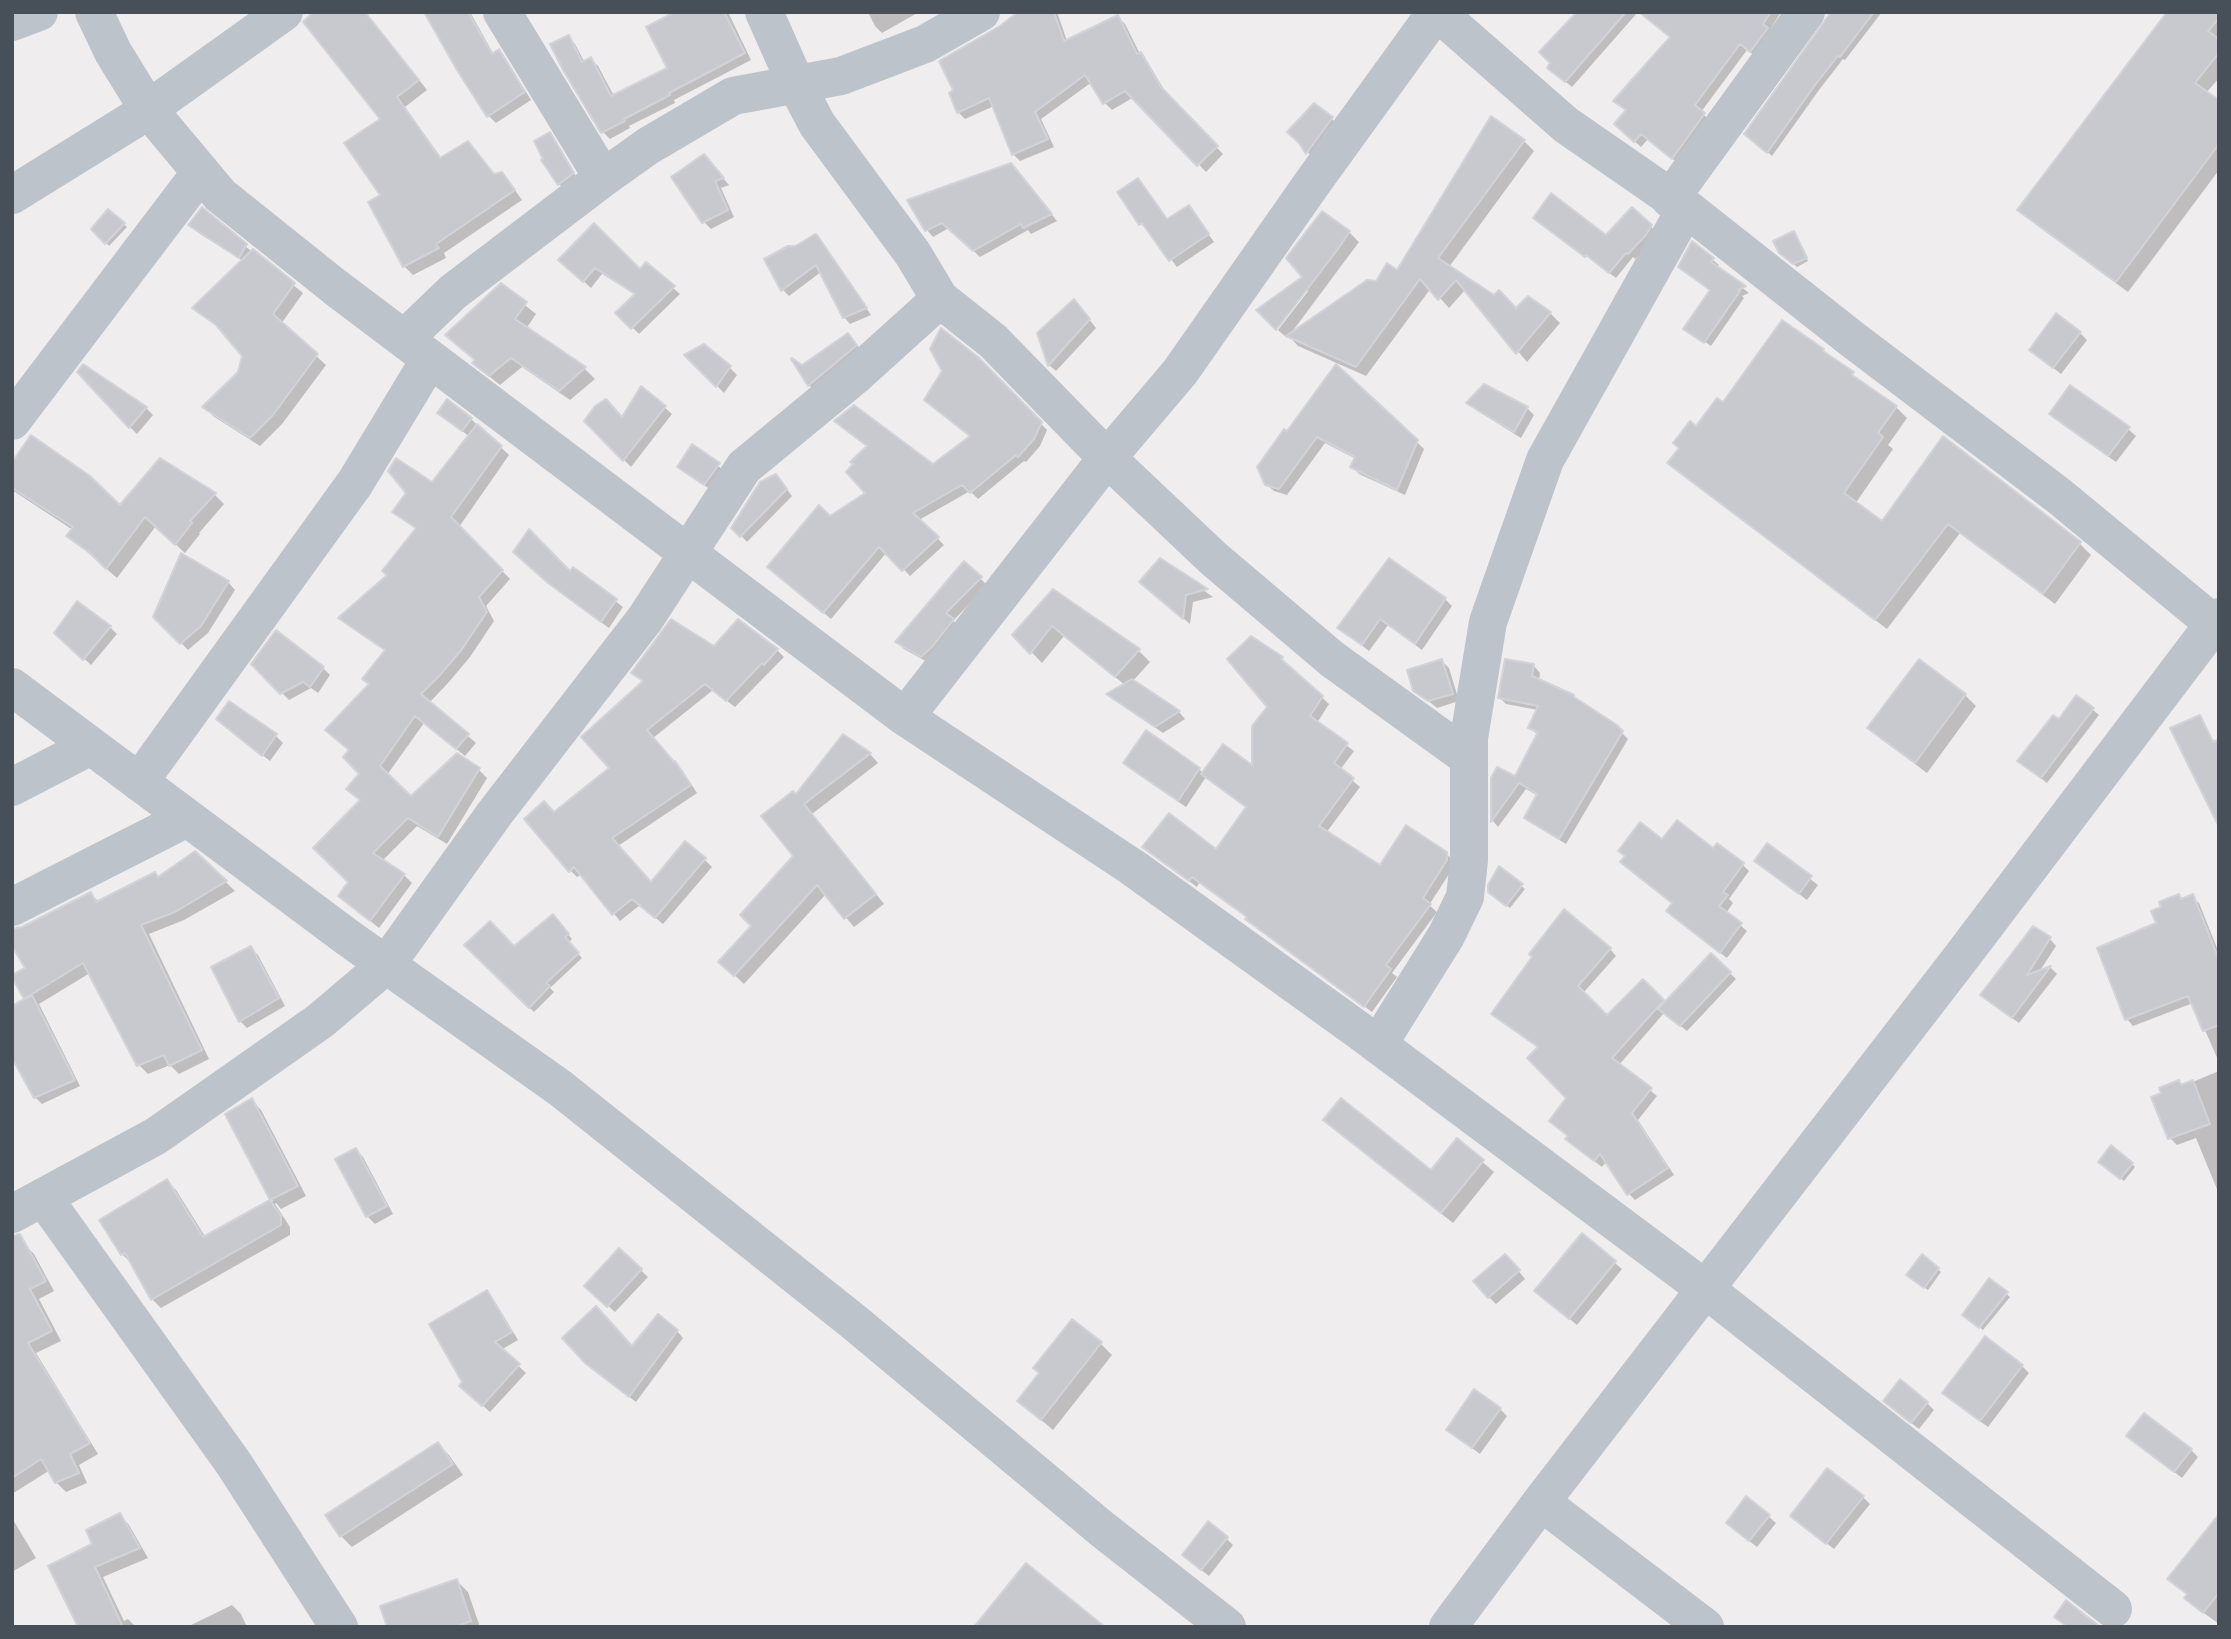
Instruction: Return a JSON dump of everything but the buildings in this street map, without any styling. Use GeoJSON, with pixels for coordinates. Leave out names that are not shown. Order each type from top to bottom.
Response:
{"type":"FeatureCollection","features":[{"type":"Feature","properties":{"kind":"street"},"geometry":{"type":"LineString","coordinates":[[12,22],[38,12]]}},
{"type":"Feature","properties":{"kind":"street"},"geometry":{"type":"LineString","coordinates":[[94,12],[113,52],[148,109],[220,195],[335,287],[905,718],[1132,867],[1378,1045],[1704,1288],[2113,1609]]}},
{"type":"Feature","properties":{"kind":"street"},"geometry":{"type":"LineString","coordinates":[[12,195],[148,109],[284,12]]}},
{"type":"Feature","properties":{"kind":"street"},"geometry":{"type":"LineString","coordinates":[[502,12],[603,178]]}},
{"type":"Feature","properties":{"kind":"street"},"geometry":{"type":"LineString","coordinates":[[764,12],[817,124],[913,254],[940,299],[993,341],[1107,458],[1214,559],[1332,659],[1469,758]]}},
{"type":"Feature","properties":{"kind":"street"},"geometry":{"type":"LineString","coordinates":[[139,782],[355,483],[417,349],[453,292],[648,146],[733,96],[841,76],[925,44],[981,12]]}},
{"type":"Feature","properties":{"kind":"street"},"geometry":{"type":"LineString","coordinates":[[905,718],[1107,458],[1180,372],[1313,182],[1437,12],[1566,125],[1678,204],[2059,496],[2217,623],[1704,1288],[1448,1627]]}},
{"type":"Feature","properties":{"kind":"street"},"geometry":{"type":"LineString","coordinates":[[1378,1045],[1446,936],[1465,897],[1469,860],[1469,738],[1488,622],[1545,460],[1678,204],[1806,12]]}},
{"type":"Feature","properties":{"kind":"street"},"geometry":{"type":"LineString","coordinates":[[12,421],[201,172]]}},
{"type":"Feature","properties":{"kind":"street"},"geometry":{"type":"LineString","coordinates":[[338,1627],[234,1464],[28,1206],[156,1136],[320,1021],[386,965],[495,813],[645,619],[744,467],[857,374],[940,299]]}},
{"type":"Feature","properties":{"kind":"street"},"geometry":{"type":"LineString","coordinates":[[12,687],[386,965],[560,1088],[854,1322],[1102,1530],[1227,1627]]}},
{"type":"Feature","properties":{"kind":"street"},"geometry":{"type":"LineString","coordinates":[[12,787],[91,746]]}},
{"type":"Feature","properties":{"kind":"street"},"geometry":{"type":"LineString","coordinates":[[12,907],[187,818]]}},
{"type":"Feature","properties":{"kind":"street"},"geometry":{"type":"LineString","coordinates":[[1541,1502],[1705,1627]]}}]}
